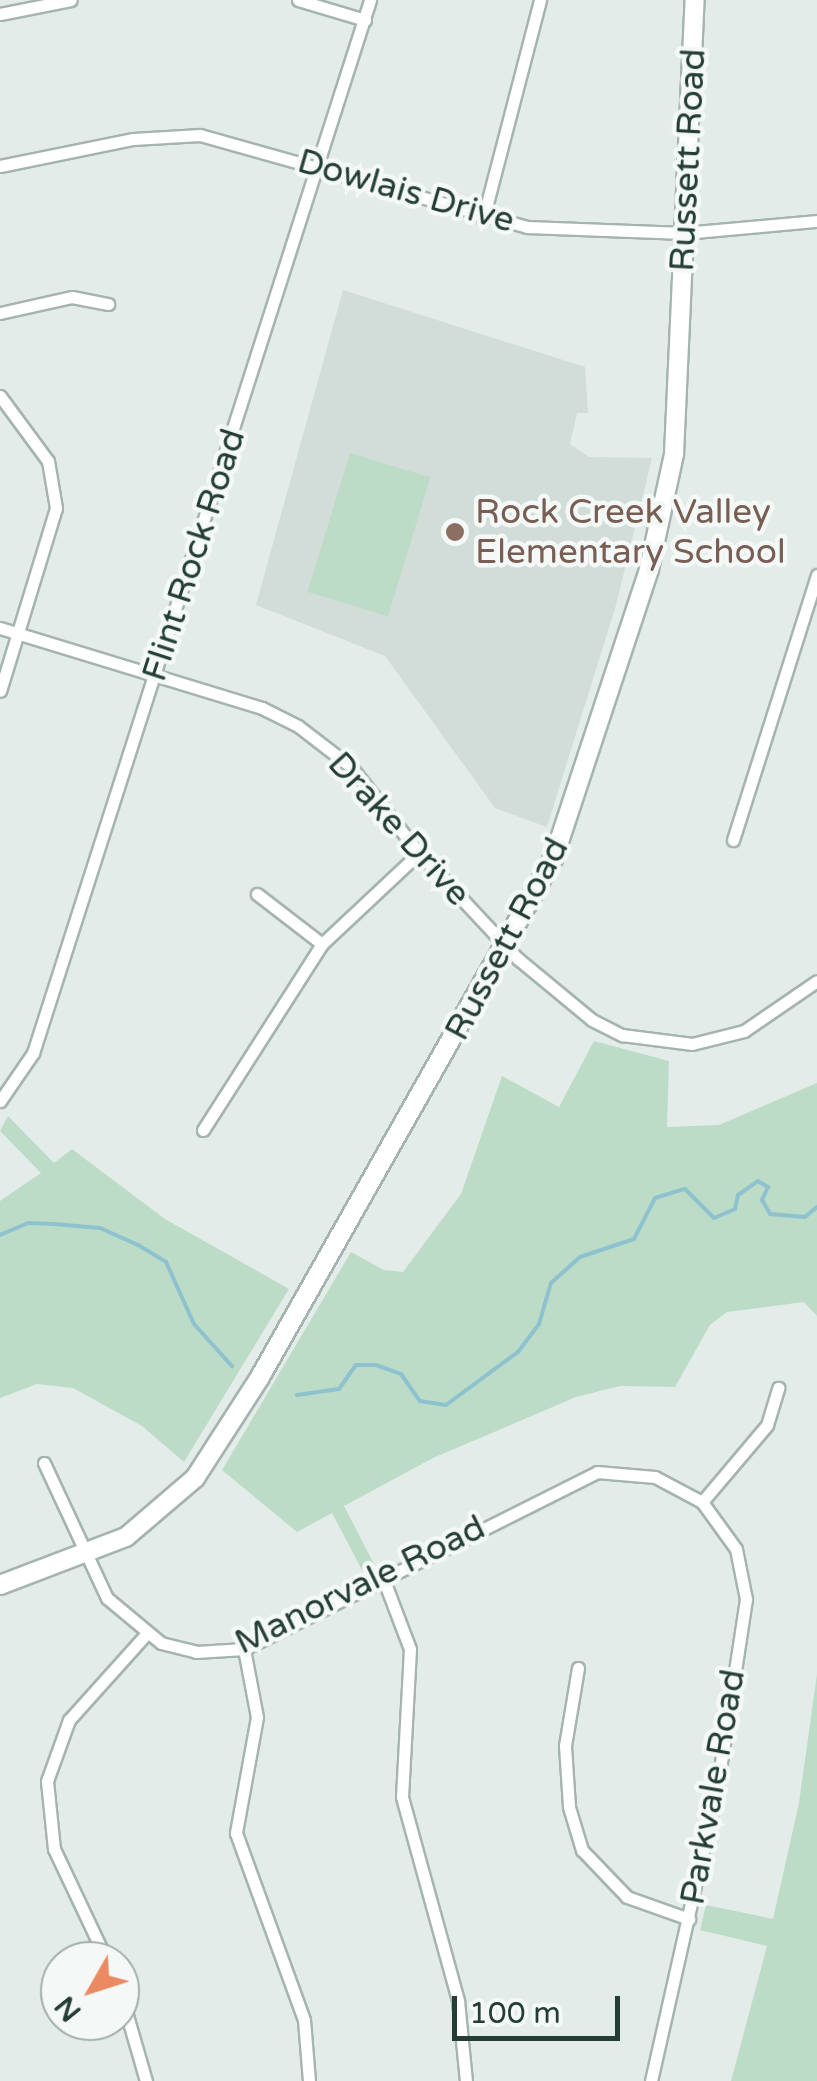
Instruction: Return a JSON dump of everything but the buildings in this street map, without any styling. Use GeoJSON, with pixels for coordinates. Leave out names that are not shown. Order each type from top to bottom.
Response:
{"type":"FeatureCollection","features":[{"type":"Feature","properties":{"kind":"street"},"geometry":{"type":"LineString","coordinates":[[0,14],[71,0]]}},
{"type":"Feature","properties":{"kind":"street"},"geometry":{"type":"LineString","coordinates":[[298,0],[364,20]]}},
{"type":"Feature","properties":{"kind":"street","name":"Flint Rock Road"},"geometry":{"type":"LineString","coordinates":[[0,1101],[33,1053],[370,0]]}},
{"type":"Feature","properties":{"kind":"street"},"geometry":{"type":"LineString","coordinates":[[483,219],[540,0]]}},
{"type":"Feature","properties":{"kind":"street","name":"Russett Road"},"geometry":{"type":"LineString","coordinates":[[0,1585],[89,1556],[163,1510],[226,1434],[506,948],[566,829],[665,509],[674,454],[695,0]]}},
{"type":"Feature","properties":{"kind":"street","name":"Dowlais Drive"},"geometry":{"type":"LineString","coordinates":[[0,166],[179,134],[240,141],[483,219],[527,227],[684,233],[817,222]]}},
{"type":"Feature","properties":{"kind":"street"},"geometry":{"type":"LineString","coordinates":[[0,312],[72,298],[108,304]]}},
{"type":"Feature","properties":{"kind":"street"},"geometry":{"type":"LineString","coordinates":[[0,396],[48,461],[56,494],[0,691]]}},
{"type":"Feature","properties":{"kind":"street"},"geometry":{"type":"LineString","coordinates":[[733,840],[817,575]]}},
{"type":"Feature","properties":{"kind":"street","name":"Drake Drive"},"geometry":{"type":"LineString","coordinates":[[0,628],[262,708],[317,738],[351,767],[419,853],[506,948],[592,1020],[651,1042],[692,1044],[744,1031],[817,981]]}},
{"type":"Feature","properties":{"kind":"street"},"geometry":{"type":"LineString","coordinates":[[203,1130],[322,944],[419,853]]}},
{"type":"Feature","properties":{"kind":"street"},"geometry":{"type":"LineString","coordinates":[[256,894],[322,944]]}},
{"type":"Feature","properties":{"kind":"street"},"geometry":{"type":"LineString","coordinates":[[702,1502],[767,1426],[778,1388]]}},
{"type":"Feature","properties":{"kind":"street","name":"Manorvale Road"},"geometry":{"type":"LineString","coordinates":[[44,1463],[107,1598],[147,1633],[196,1652],[244,1649],[597,1472],[656,1477],[702,1502]]}},
{"type":"Feature","properties":{"kind":"street","name":"Parkvale Road"},"geometry":{"type":"LineString","coordinates":[[651,2081],[690,1918],[746,1598],[736,1549],[702,1502]]}},
{"type":"Feature","properties":{"kind":"street"},"geometry":{"type":"LineString","coordinates":[[382,1578],[410,1649],[402,1797],[458,2001],[466,2081]]}},
{"type":"Feature","properties":{"kind":"street"},"geometry":{"type":"LineString","coordinates":[[98,1941],[54,1848],[47,1781],[69,1720],[147,1633]]}},
{"type":"Feature","properties":{"kind":"street"},"geometry":{"type":"LineString","coordinates":[[244,1649],[257,1717],[236,1833],[300,2006],[309,2081]]}},
{"type":"Feature","properties":{"kind":"street"},"geometry":{"type":"LineString","coordinates":[[578,1668],[565,1746],[569,1807],[582,1850],[627,1897],[690,1918]]}},
{"type":"Feature","properties":{"kind":"street"},"geometry":{"type":"LineString","coordinates":[[134,2041],[146,2081]]}},
{"type":"Feature","properties":{"kind":"shaded area","name":"Rock Creek Valley Elementary School"},"geometry":{"type":"Polygon","coordinates":[[[343,290],[585,367],[588,413],[577,413],[570,444],[589,457],[652,458],[616,605],[547,827],[495,808],[385,656],[256,605],[343,290]]]}},
{"type":"Feature","properties":{"kind":"green space"},"geometry":{"type":"Polygon","coordinates":[[[350,453],[430,478],[388,616],[308,592],[350,453]]]}},
{"type":"Feature","properties":{"kind":"green space"},"geometry":{"type":"Polygon","coordinates":[[[594,1041],[669,1061],[667,1127],[719,1125],[817,1083],[817,1316],[804,1302],[727,1312],[710,1325],[675,1387],[620,1386],[576,1397],[433,1458],[344,1506],[374,1564],[362,1570],[332,1513],[297,1532],[222,1470],[351,1252],[384,1270],[403,1272],[461,1194],[502,1076],[559,1107],[594,1041]]]}},
{"type":"Feature","properties":{"kind":"green space"},"geometry":{"type":"Polygon","coordinates":[[[8,1116],[54,1163],[72,1149],[165,1219],[289,1289],[184,1462],[142,1426],[73,1388],[37,1384],[0,1398],[0,1201],[41,1173],[0,1131],[8,1116]]]}},
{"type":"Feature","properties":{"kind":"green space"},"geometry":{"type":"Polygon","coordinates":[[[817,1674],[817,2081],[731,2081],[767,1946],[700,1930],[706,1905],[773,1919],[799,1803],[817,1674]]]}},
{"type":"Feature","properties":{"kind":"waterway"},"geometry":{"type":"LineString","coordinates":[[297,1395],[339,1389],[356,1365],[376,1365],[401,1374],[420,1401],[446,1405],[518,1352],[539,1324],[551,1283],[580,1257],[634,1239],[655,1198],[685,1189],[714,1218],[735,1209],[738,1195],[758,1181],[768,1187],[762,1200],[770,1214],[805,1217],[817,1207]]}},
{"type":"Feature","properties":{"kind":"waterway"},"geometry":{"type":"LineString","coordinates":[[0,1235],[28,1223],[54,1224],[100,1228],[138,1245],[166,1262],[194,1324],[232,1366]]}},
{"type":"Feature","properties":{"kind":"place","name":"Rock Creek Valley Elementary School"},"geometry":{"type":"Point","coordinates":[455,532]}}]}
